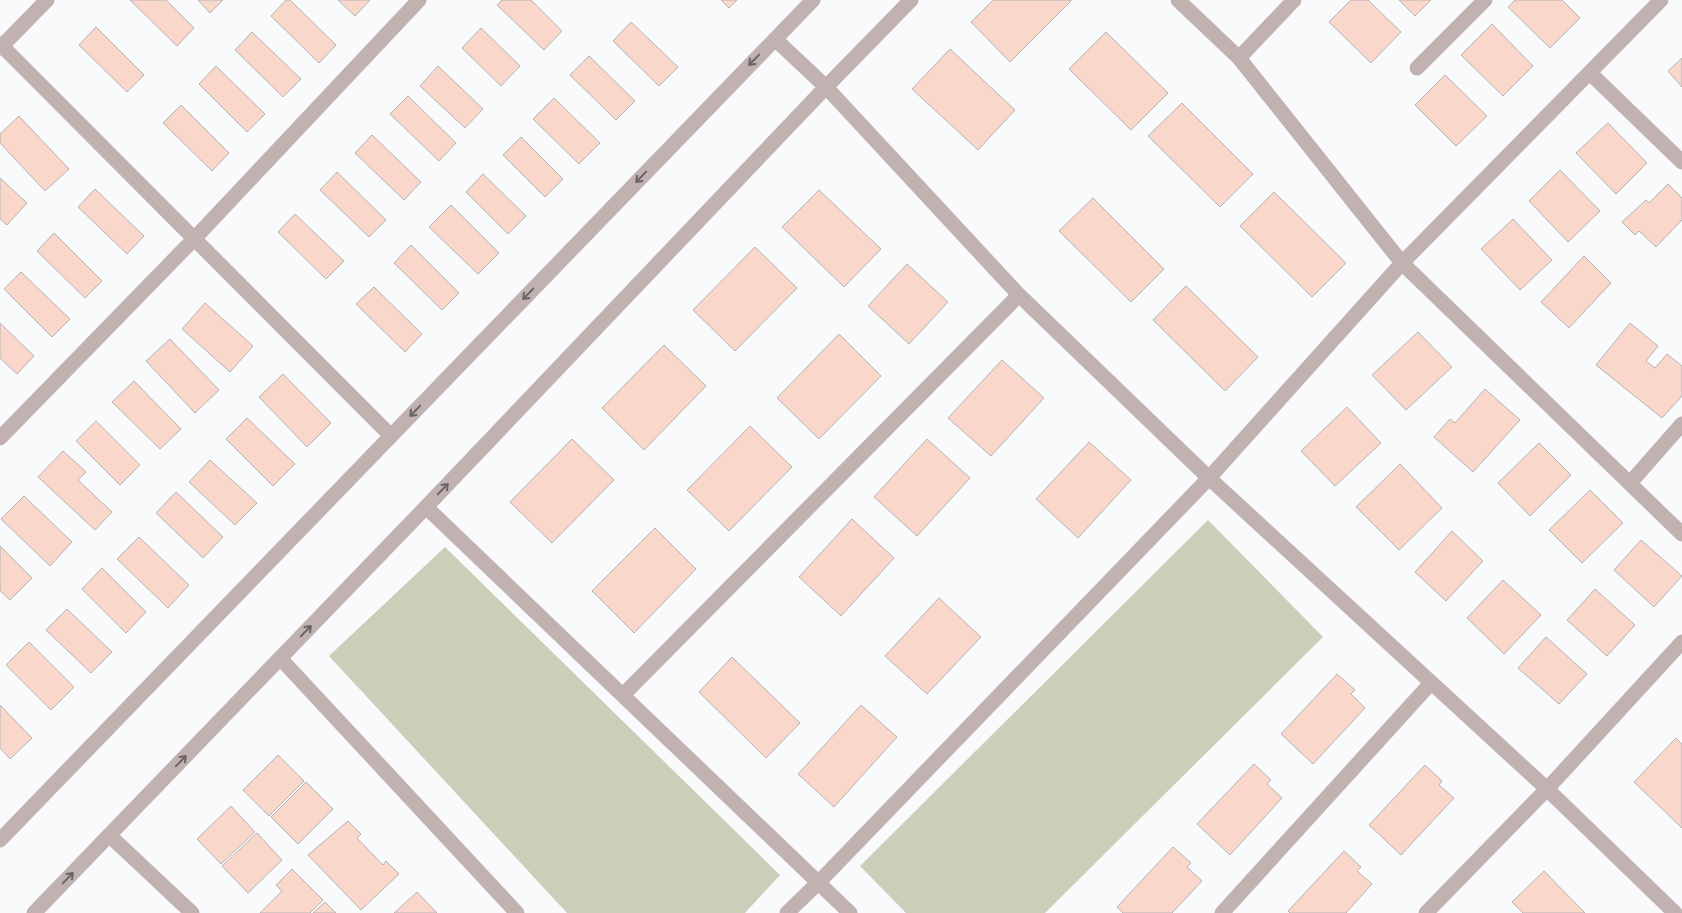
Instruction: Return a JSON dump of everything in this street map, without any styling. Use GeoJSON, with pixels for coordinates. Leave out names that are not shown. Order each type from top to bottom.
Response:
{"type":"FeatureCollection","features":[{"type":"Feature","properties":{"kind":"street"},"geometry":{"type":"LineString","coordinates":[[47,0],[1,46],[391,436]]}},
{"type":"Feature","properties":{"kind":"street"},"geometry":{"type":"LineString","coordinates":[[0,438],[194,240],[419,0]]}},
{"type":"Feature","properties":{"kind":"street"},"geometry":{"type":"LineString","coordinates":[[2,833],[391,436],[812,0]]}},
{"type":"Feature","properties":{"kind":"street"},"geometry":{"type":"LineString","coordinates":[[34,913],[911,0]]}},
{"type":"Feature","properties":{"kind":"street"},"geometry":{"type":"LineString","coordinates":[[1178,0],[1239,58],[1402,263],[1682,534]]}},
{"type":"Feature","properties":{"kind":"street"},"geometry":{"type":"LineString","coordinates":[[1239,58],[1294,0]]}},
{"type":"Feature","properties":{"kind":"street"},"geometry":{"type":"LineString","coordinates":[[1417,68],[1485,0]]}},
{"type":"Feature","properties":{"kind":"street"},"geometry":{"type":"LineString","coordinates":[[787,913],[1209,478],[1402,263],[1661,0]]}},
{"type":"Feature","properties":{"kind":"street"},"geometry":{"type":"LineString","coordinates":[[775,39],[826,87],[1019,296],[1209,478],[1547,789],[1675,913]]}},
{"type":"Feature","properties":{"kind":"street"},"geometry":{"type":"LineString","coordinates":[[1590,73],[1682,162]]}},
{"type":"Feature","properties":{"kind":"street"},"geometry":{"type":"LineString","coordinates":[[623,695],[1019,296]]}},
{"type":"Feature","properties":{"kind":"street"},"geometry":{"type":"LineString","coordinates":[[1630,483],[1682,424]]}},
{"type":"Feature","properties":{"kind":"street"},"geometry":{"type":"LineString","coordinates":[[426,507],[850,913]]}},
{"type":"Feature","properties":{"kind":"street"},"geometry":{"type":"LineString","coordinates":[[1426,913],[1547,789],[1682,642]]}},
{"type":"Feature","properties":{"kind":"street"},"geometry":{"type":"LineString","coordinates":[[280,658],[517,913]]}},
{"type":"Feature","properties":{"kind":"street"},"geometry":{"type":"LineString","coordinates":[[1222,913],[1431,683]]}},
{"type":"Feature","properties":{"kind":"street"},"geometry":{"type":"LineString","coordinates":[[110,835],[192,913]]}},
{"type":"Feature","properties":{"kind":"green space"},"geometry":{"type":"Polygon","coordinates":[[[1208,520],[1323,637],[1045,913],[906,913],[860,866],[1208,520]]]}},
{"type":"Feature","properties":{"kind":"green space"},"geometry":{"type":"Polygon","coordinates":[[[445,547],[780,875],[745,913],[567,913],[329,656],[445,547]]]}},
{"type":"Feature","properties":{"kind":"building"},"geometry":{"type":"Polygon","coordinates":[[[130,0],[166,0],[194,28],[177,46],[130,0]]]}},
{"type":"Feature","properties":{"kind":"building"},"geometry":{"type":"Polygon","coordinates":[[[198,0],[223,0],[210,13],[198,0]]]}},
{"type":"Feature","properties":{"kind":"building"},"geometry":{"type":"Polygon","coordinates":[[[286,0],[290,0],[336,45],[319,63],[271,16],[286,0]]]}},
{"type":"Feature","properties":{"kind":"building"},"geometry":{"type":"Polygon","coordinates":[[[338,0],[370,0],[355,16],[338,0]]]}},
{"type":"Feature","properties":{"kind":"building"},"geometry":{"type":"Polygon","coordinates":[[[502,0],[531,0],[562,31],[544,50],[497,5],[502,0]]]}},
{"type":"Feature","properties":{"kind":"building"},"geometry":{"type":"Polygon","coordinates":[[[721,0],[737,0],[729,8],[721,0]]]}},
{"type":"Feature","properties":{"kind":"building"},"geometry":{"type":"Polygon","coordinates":[[[993,0],[1071,1],[1010,62],[971,22],[993,0]]]}},
{"type":"Feature","properties":{"kind":"building"},"geometry":{"type":"Polygon","coordinates":[[[1351,0],[1368,0],[1401,32],[1371,63],[1329,22],[1351,0]]]}},
{"type":"Feature","properties":{"kind":"building"},"geometry":{"type":"Polygon","coordinates":[[[1399,0],[1431,0],[1415,16],[1399,0]]]}},
{"type":"Feature","properties":{"kind":"building"},"geometry":{"type":"Polygon","coordinates":[[[1515,0],[1562,0],[1580,18],[1550,48],[1508,7],[1515,0]]]}},
{"type":"Feature","properties":{"kind":"building"},"geometry":{"type":"Polygon","coordinates":[[[631,22],[678,67],[659,86],[613,41],[631,22]]]}},
{"type":"Feature","properties":{"kind":"building"},"geometry":{"type":"Polygon","coordinates":[[[1492,24],[1533,66],[1503,96],[1461,55],[1492,24]]]}},
{"type":"Feature","properties":{"kind":"building"},"geometry":{"type":"Polygon","coordinates":[[[96,27],[144,75],[127,92],[79,45],[96,27]]]}},
{"type":"Feature","properties":{"kind":"building"},"geometry":{"type":"Polygon","coordinates":[[[481,28],[520,66],[501,86],[462,48],[481,28]]]}},
{"type":"Feature","properties":{"kind":"building"},"geometry":{"type":"Polygon","coordinates":[[[252,32],[301,79],[283,97],[235,50],[252,32]]]}},
{"type":"Feature","properties":{"kind":"building"},"geometry":{"type":"Polygon","coordinates":[[[1106,32],[1168,93],[1131,130],[1069,69],[1106,32]]]}},
{"type":"Feature","properties":{"kind":"building"},"geometry":{"type":"Polygon","coordinates":[[[950,49],[1015,110],[978,150],[912,89],[950,49]]]}},
{"type":"Feature","properties":{"kind":"building"},"geometry":{"type":"Polygon","coordinates":[[[589,56],[635,101],[616,120],[570,75],[589,56]]]}},
{"type":"Feature","properties":{"kind":"building"},"geometry":{"type":"Polygon","coordinates":[[[1682,58],[1682,87],[1668,71],[1682,58]]]}},
{"type":"Feature","properties":{"kind":"building"},"geometry":{"type":"Polygon","coordinates":[[[216,66],[265,114],[247,132],[199,84],[216,66]]]}},
{"type":"Feature","properties":{"kind":"building"},"geometry":{"type":"Polygon","coordinates":[[[438,66],[483,109],[465,128],[420,86],[438,66]]]}},
{"type":"Feature","properties":{"kind":"building"},"geometry":{"type":"Polygon","coordinates":[[[1445,75],[1487,116],[1456,146],[1415,105],[1445,75]]]}},
{"type":"Feature","properties":{"kind":"building"},"geometry":{"type":"Polygon","coordinates":[[[408,96],[456,143],[439,161],[390,114],[408,96]]]}},
{"type":"Feature","properties":{"kind":"building"},"geometry":{"type":"Polygon","coordinates":[[[554,98],[600,143],[579,164],[533,119],[554,98]]]}},
{"type":"Feature","properties":{"kind":"building"},"geometry":{"type":"Polygon","coordinates":[[[1182,103],[1253,174],[1220,207],[1148,136],[1182,103]]]}},
{"type":"Feature","properties":{"kind":"building"},"geometry":{"type":"Polygon","coordinates":[[[181,105],[229,153],[212,171],[163,123],[181,105]]]}},
{"type":"Feature","properties":{"kind":"building"},"geometry":{"type":"Polygon","coordinates":[[[19,116],[69,169],[45,191],[0,143],[0,134],[19,116]]]}},
{"type":"Feature","properties":{"kind":"building"},"geometry":{"type":"Polygon","coordinates":[[[1608,123],[1647,163],[1616,194],[1576,153],[1608,123]]]}},
{"type":"Feature","properties":{"kind":"building"},"geometry":{"type":"Polygon","coordinates":[[[372,135],[421,182],[404,200],[355,153],[372,135]]]}},
{"type":"Feature","properties":{"kind":"building"},"geometry":{"type":"Polygon","coordinates":[[[521,137],[563,179],[545,197],[503,155],[521,137]]]}},
{"type":"Feature","properties":{"kind":"building"},"geometry":{"type":"Polygon","coordinates":[[[1560,170],[1600,211],[1568,242],[1529,201],[1560,170]]]}},
{"type":"Feature","properties":{"kind":"building"},"geometry":{"type":"Polygon","coordinates":[[[337,172],[386,220],[369,237],[320,190],[337,172]]]}},
{"type":"Feature","properties":{"kind":"building"},"geometry":{"type":"Polygon","coordinates":[[[483,174],[526,216],[508,234],[466,192],[483,174]]]}},
{"type":"Feature","properties":{"kind":"building"},"geometry":{"type":"Polygon","coordinates":[[[0,178],[27,203],[7,225],[0,219],[0,178]]]}},
{"type":"Feature","properties":{"kind":"building"},"geometry":{"type":"Polygon","coordinates":[[[1668,184],[1682,198],[1682,220],[1656,247],[1639,231],[1635,235],[1622,222],[1646,200],[1649,203],[1668,184]]]}},
{"type":"Feature","properties":{"kind":"building"},"geometry":{"type":"Polygon","coordinates":[[[95,189],[144,236],[127,254],[78,207],[95,189]]]}},
{"type":"Feature","properties":{"kind":"building"},"geometry":{"type":"Polygon","coordinates":[[[819,190],[881,249],[844,287],[782,227],[819,190]]]}},
{"type":"Feature","properties":{"kind":"building"},"geometry":{"type":"Polygon","coordinates":[[[1274,192],[1346,263],[1312,297],[1240,226],[1274,192]]]}},
{"type":"Feature","properties":{"kind":"building"},"geometry":{"type":"Polygon","coordinates":[[[1093,198],[1164,269],[1131,302],[1059,231],[1093,198]]]}},
{"type":"Feature","properties":{"kind":"building"},"geometry":{"type":"Polygon","coordinates":[[[451,205],[499,253],[478,274],[429,227],[451,205]]]}},
{"type":"Feature","properties":{"kind":"building"},"geometry":{"type":"Polygon","coordinates":[[[295,214],[344,261],[326,279],[278,232],[295,214]]]}},
{"type":"Feature","properties":{"kind":"building"},"geometry":{"type":"Polygon","coordinates":[[[1513,219],[1552,260],[1520,290],[1481,249],[1513,219]]]}},
{"type":"Feature","properties":{"kind":"building"},"geometry":{"type":"Polygon","coordinates":[[[54,233],[102,281],[85,298],[37,251],[54,233]]]}},
{"type":"Feature","properties":{"kind":"building"},"geometry":{"type":"Polygon","coordinates":[[[411,245],[459,293],[442,310],[394,263],[411,245]]]}},
{"type":"Feature","properties":{"kind":"building"},"geometry":{"type":"Polygon","coordinates":[[[755,247],[797,288],[735,351],[693,310],[755,247]]]}},
{"type":"Feature","properties":{"kind":"building"},"geometry":{"type":"Polygon","coordinates":[[[1584,256],[1611,283],[1569,328],[1541,302],[1584,256]]]}},
{"type":"Feature","properties":{"kind":"building"},"geometry":{"type":"Polygon","coordinates":[[[907,264],[948,302],[909,344],[868,306],[907,264]]]}},
{"type":"Feature","properties":{"kind":"building"},"geometry":{"type":"Polygon","coordinates":[[[21,272],[70,319],[52,337],[4,289],[21,272]]]}},
{"type":"Feature","properties":{"kind":"building"},"geometry":{"type":"Polygon","coordinates":[[[1186,286],[1258,357],[1225,391],[1153,320],[1186,286]]]}},
{"type":"Feature","properties":{"kind":"building"},"geometry":{"type":"Polygon","coordinates":[[[374,287],[422,334],[405,352],[356,304],[374,287]]]}},
{"type":"Feature","properties":{"kind":"building"},"geometry":{"type":"Polygon","coordinates":[[[205,303],[253,346],[230,372],[182,329],[205,303]]]}},
{"type":"Feature","properties":{"kind":"building"},"geometry":{"type":"Polygon","coordinates":[[[0,323],[34,356],[17,374],[0,358],[0,323]]]}},
{"type":"Feature","properties":{"kind":"building"},"geometry":{"type":"Polygon","coordinates":[[[1630,323],[1658,346],[1646,361],[1655,368],[1667,354],[1682,366],[1682,396],[1662,418],[1596,365],[1630,323]]]}},
{"type":"Feature","properties":{"kind":"building"},"geometry":{"type":"Polygon","coordinates":[[[1418,332],[1452,367],[1406,410],[1372,375],[1418,332]]]}},
{"type":"Feature","properties":{"kind":"building"},"geometry":{"type":"Polygon","coordinates":[[[839,334],[881,376],[819,439],[777,398],[839,334]]]}},
{"type":"Feature","properties":{"kind":"building"},"geometry":{"type":"Polygon","coordinates":[[[170,339],[219,390],[195,413],[146,361],[170,339]]]}},
{"type":"Feature","properties":{"kind":"building"},"geometry":{"type":"Polygon","coordinates":[[[664,345],[706,386],[644,450],[602,408],[664,345]]]}},
{"type":"Feature","properties":{"kind":"building"},"geometry":{"type":"Polygon","coordinates":[[[1002,360],[1044,398],[991,456],[948,418],[1002,360]]]}},
{"type":"Feature","properties":{"kind":"building"},"geometry":{"type":"Polygon","coordinates":[[[283,374],[331,423],[307,447],[259,397],[283,374]]]}},
{"type":"Feature","properties":{"kind":"building"},"geometry":{"type":"Polygon","coordinates":[[[134,381],[181,429],[160,449],[112,402],[134,381]]]}},
{"type":"Feature","properties":{"kind":"building"},"geometry":{"type":"Polygon","coordinates":[[[1485,389],[1520,420],[1473,472],[1434,437],[1450,419],[1455,423],[1485,389]]]}},
{"type":"Feature","properties":{"kind":"building"},"geometry":{"type":"Polygon","coordinates":[[[1347,407],[1381,443],[1335,486],[1301,451],[1347,407]]]}},
{"type":"Feature","properties":{"kind":"building"},"geometry":{"type":"Polygon","coordinates":[[[247,418],[295,464],[273,486],[226,439],[247,418]]]}},
{"type":"Feature","properties":{"kind":"building"},"geometry":{"type":"Polygon","coordinates":[[[96,421],[140,465],[120,485],[76,441],[96,421]]]}},
{"type":"Feature","properties":{"kind":"building"},"geometry":{"type":"Polygon","coordinates":[[[750,426],[792,467],[729,531],[687,490],[750,426]]]}},
{"type":"Feature","properties":{"kind":"building"},"geometry":{"type":"Polygon","coordinates":[[[572,439],[614,480],[552,543],[510,502],[572,439]]]}},
{"type":"Feature","properties":{"kind":"building"},"geometry":{"type":"Polygon","coordinates":[[[927,439],[970,478],[917,536],[874,497],[927,439]]]}},
{"type":"Feature","properties":{"kind":"building"},"geometry":{"type":"Polygon","coordinates":[[[1089,442],[1131,480],[1078,538],[1036,499],[1089,442]]]}},
{"type":"Feature","properties":{"kind":"building"},"geometry":{"type":"Polygon","coordinates":[[[1539,443],[1571,475],[1530,516],[1498,483],[1539,443]]]}},
{"type":"Feature","properties":{"kind":"building"},"geometry":{"type":"Polygon","coordinates":[[[63,451],[86,472],[78,480],[112,512],[95,530],[38,477],[63,451]]]}},
{"type":"Feature","properties":{"kind":"building"},"geometry":{"type":"Polygon","coordinates":[[[210,460],[257,503],[235,525],[189,482],[210,460]]]}},
{"type":"Feature","properties":{"kind":"building"},"geometry":{"type":"Polygon","coordinates":[[[1400,464],[1442,508],[1399,550],[1356,507],[1400,464]]]}},
{"type":"Feature","properties":{"kind":"building"},"geometry":{"type":"Polygon","coordinates":[[[1590,490],[1623,523],[1582,563],[1549,530],[1590,490]]]}},
{"type":"Feature","properties":{"kind":"building"},"geometry":{"type":"Polygon","coordinates":[[[176,492],[223,537],[203,558],[156,513],[176,492]]]}},
{"type":"Feature","properties":{"kind":"building"},"geometry":{"type":"Polygon","coordinates":[[[24,496],[72,542],[50,566],[1,519],[24,496]]]}},
{"type":"Feature","properties":{"kind":"building"},"geometry":{"type":"Polygon","coordinates":[[[852,519],[894,558],[841,616],[799,577],[852,519]]]}},
{"type":"Feature","properties":{"kind":"building"},"geometry":{"type":"Polygon","coordinates":[[[655,528],[696,569],[634,633],[592,591],[655,528]]]}},
{"type":"Feature","properties":{"kind":"building"},"geometry":{"type":"Polygon","coordinates":[[[1452,531],[1483,561],[1446,601],[1415,572],[1452,531]]]}},
{"type":"Feature","properties":{"kind":"building"},"geometry":{"type":"Polygon","coordinates":[[[139,537],[189,585],[168,608],[117,559],[139,537]]]}},
{"type":"Feature","properties":{"kind":"building"},"geometry":{"type":"Polygon","coordinates":[[[1641,540],[1682,576],[1654,607],[1614,570],[1641,540]]]}},
{"type":"Feature","properties":{"kind":"building"},"geometry":{"type":"Polygon","coordinates":[[[0,546],[32,578],[10,600],[0,591],[0,546]]]}},
{"type":"Feature","properties":{"kind":"building"},"geometry":{"type":"Polygon","coordinates":[[[102,568],[146,612],[126,633],[82,589],[102,568]]]}},
{"type":"Feature","properties":{"kind":"building"},"geometry":{"type":"Polygon","coordinates":[[[1503,580],[1541,615],[1504,654],[1467,618],[1503,580]]]}},
{"type":"Feature","properties":{"kind":"building"},"geometry":{"type":"Polygon","coordinates":[[[1595,589],[1635,625],[1607,656],[1567,620],[1595,589]]]}},
{"type":"Feature","properties":{"kind":"building"},"geometry":{"type":"Polygon","coordinates":[[[939,598],[981,637],[927,694],[885,656],[939,598]]]}},
{"type":"Feature","properties":{"kind":"building"},"geometry":{"type":"Polygon","coordinates":[[[67,609],[112,652],[91,673],[46,630],[67,609]]]}},
{"type":"Feature","properties":{"kind":"building"},"geometry":{"type":"Polygon","coordinates":[[[1546,637],[1587,674],[1559,704],[1518,668],[1546,637]]]}},
{"type":"Feature","properties":{"kind":"building"},"geometry":{"type":"Polygon","coordinates":[[[29,642],[74,687],[51,710],[6,665],[29,642]]]}},
{"type":"Feature","properties":{"kind":"building"},"geometry":{"type":"Polygon","coordinates":[[[732,657],[800,723],[766,758],[699,692],[732,657]]]}},
{"type":"Feature","properties":{"kind":"building"},"geometry":{"type":"Polygon","coordinates":[[[1337,674],[1355,690],[1351,694],[1365,708],[1313,764],[1281,734],[1337,674]]]}},
{"type":"Feature","properties":{"kind":"building"},"geometry":{"type":"Polygon","coordinates":[[[0,705],[32,738],[10,759],[0,748],[0,705]]]}},
{"type":"Feature","properties":{"kind":"building"},"geometry":{"type":"Polygon","coordinates":[[[861,705],[897,737],[834,807],[798,774],[861,705]]]}},
{"type":"Feature","properties":{"kind":"building"},"geometry":{"type":"Polygon","coordinates":[[[1676,738],[1682,744],[1682,828],[1634,782],[1676,738]]]}},
{"type":"Feature","properties":{"kind":"building"},"geometry":{"type":"Polygon","coordinates":[[[278,755],[304,781],[269,816],[243,790],[278,755]]]}},
{"type":"Feature","properties":{"kind":"building"},"geometry":{"type":"Polygon","coordinates":[[[1254,764],[1271,780],[1267,784],[1282,798],[1230,855],[1197,824],[1254,764]]]}},
{"type":"Feature","properties":{"kind":"building"},"geometry":{"type":"Polygon","coordinates":[[[1425,765],[1442,781],[1439,785],[1454,798],[1401,855],[1369,825],[1425,765]]]}},
{"type":"Feature","properties":{"kind":"building"},"geometry":{"type":"Polygon","coordinates":[[[306,782],[333,809],[298,844],[271,817],[306,782]]]}},
{"type":"Feature","properties":{"kind":"building"},"geometry":{"type":"Polygon","coordinates":[[[231,806],[255,832],[221,864],[197,839],[231,806]]]}},
{"type":"Feature","properties":{"kind":"building"},"geometry":{"type":"Polygon","coordinates":[[[348,821],[361,834],[357,838],[383,865],[386,861],[399,874],[361,910],[308,855],[348,821]]]}},
{"type":"Feature","properties":{"kind":"building"},"geometry":{"type":"Polygon","coordinates":[[[257,833],[282,860],[248,893],[222,866],[257,833]]]}},
{"type":"Feature","properties":{"kind":"building"},"geometry":{"type":"Polygon","coordinates":[[[1173,847],[1191,863],[1187,867],[1202,881],[1172,913],[1123,913],[1117,907],[1173,847]]]}},
{"type":"Feature","properties":{"kind":"building"},"geometry":{"type":"Polygon","coordinates":[[[1344,851],[1361,867],[1357,871],[1372,884],[1346,913],[1290,913],[1288,911],[1344,851]]]}},
{"type":"Feature","properties":{"kind":"building"},"geometry":{"type":"Polygon","coordinates":[[[292,869],[323,900],[310,913],[260,913],[282,891],[276,885],[292,869]]]}},
{"type":"Feature","properties":{"kind":"building"},"geometry":{"type":"Polygon","coordinates":[[[1544,871],[1585,913],[1523,913],[1512,902],[1544,871]]]}},
{"type":"Feature","properties":{"kind":"building"},"geometry":{"type":"Polygon","coordinates":[[[417,892],[437,913],[394,913],[417,892]]]}},
{"type":"Feature","properties":{"kind":"building"},"geometry":{"type":"Polygon","coordinates":[[[325,902],[336,913],[313,913],[325,902]]]}}]}
